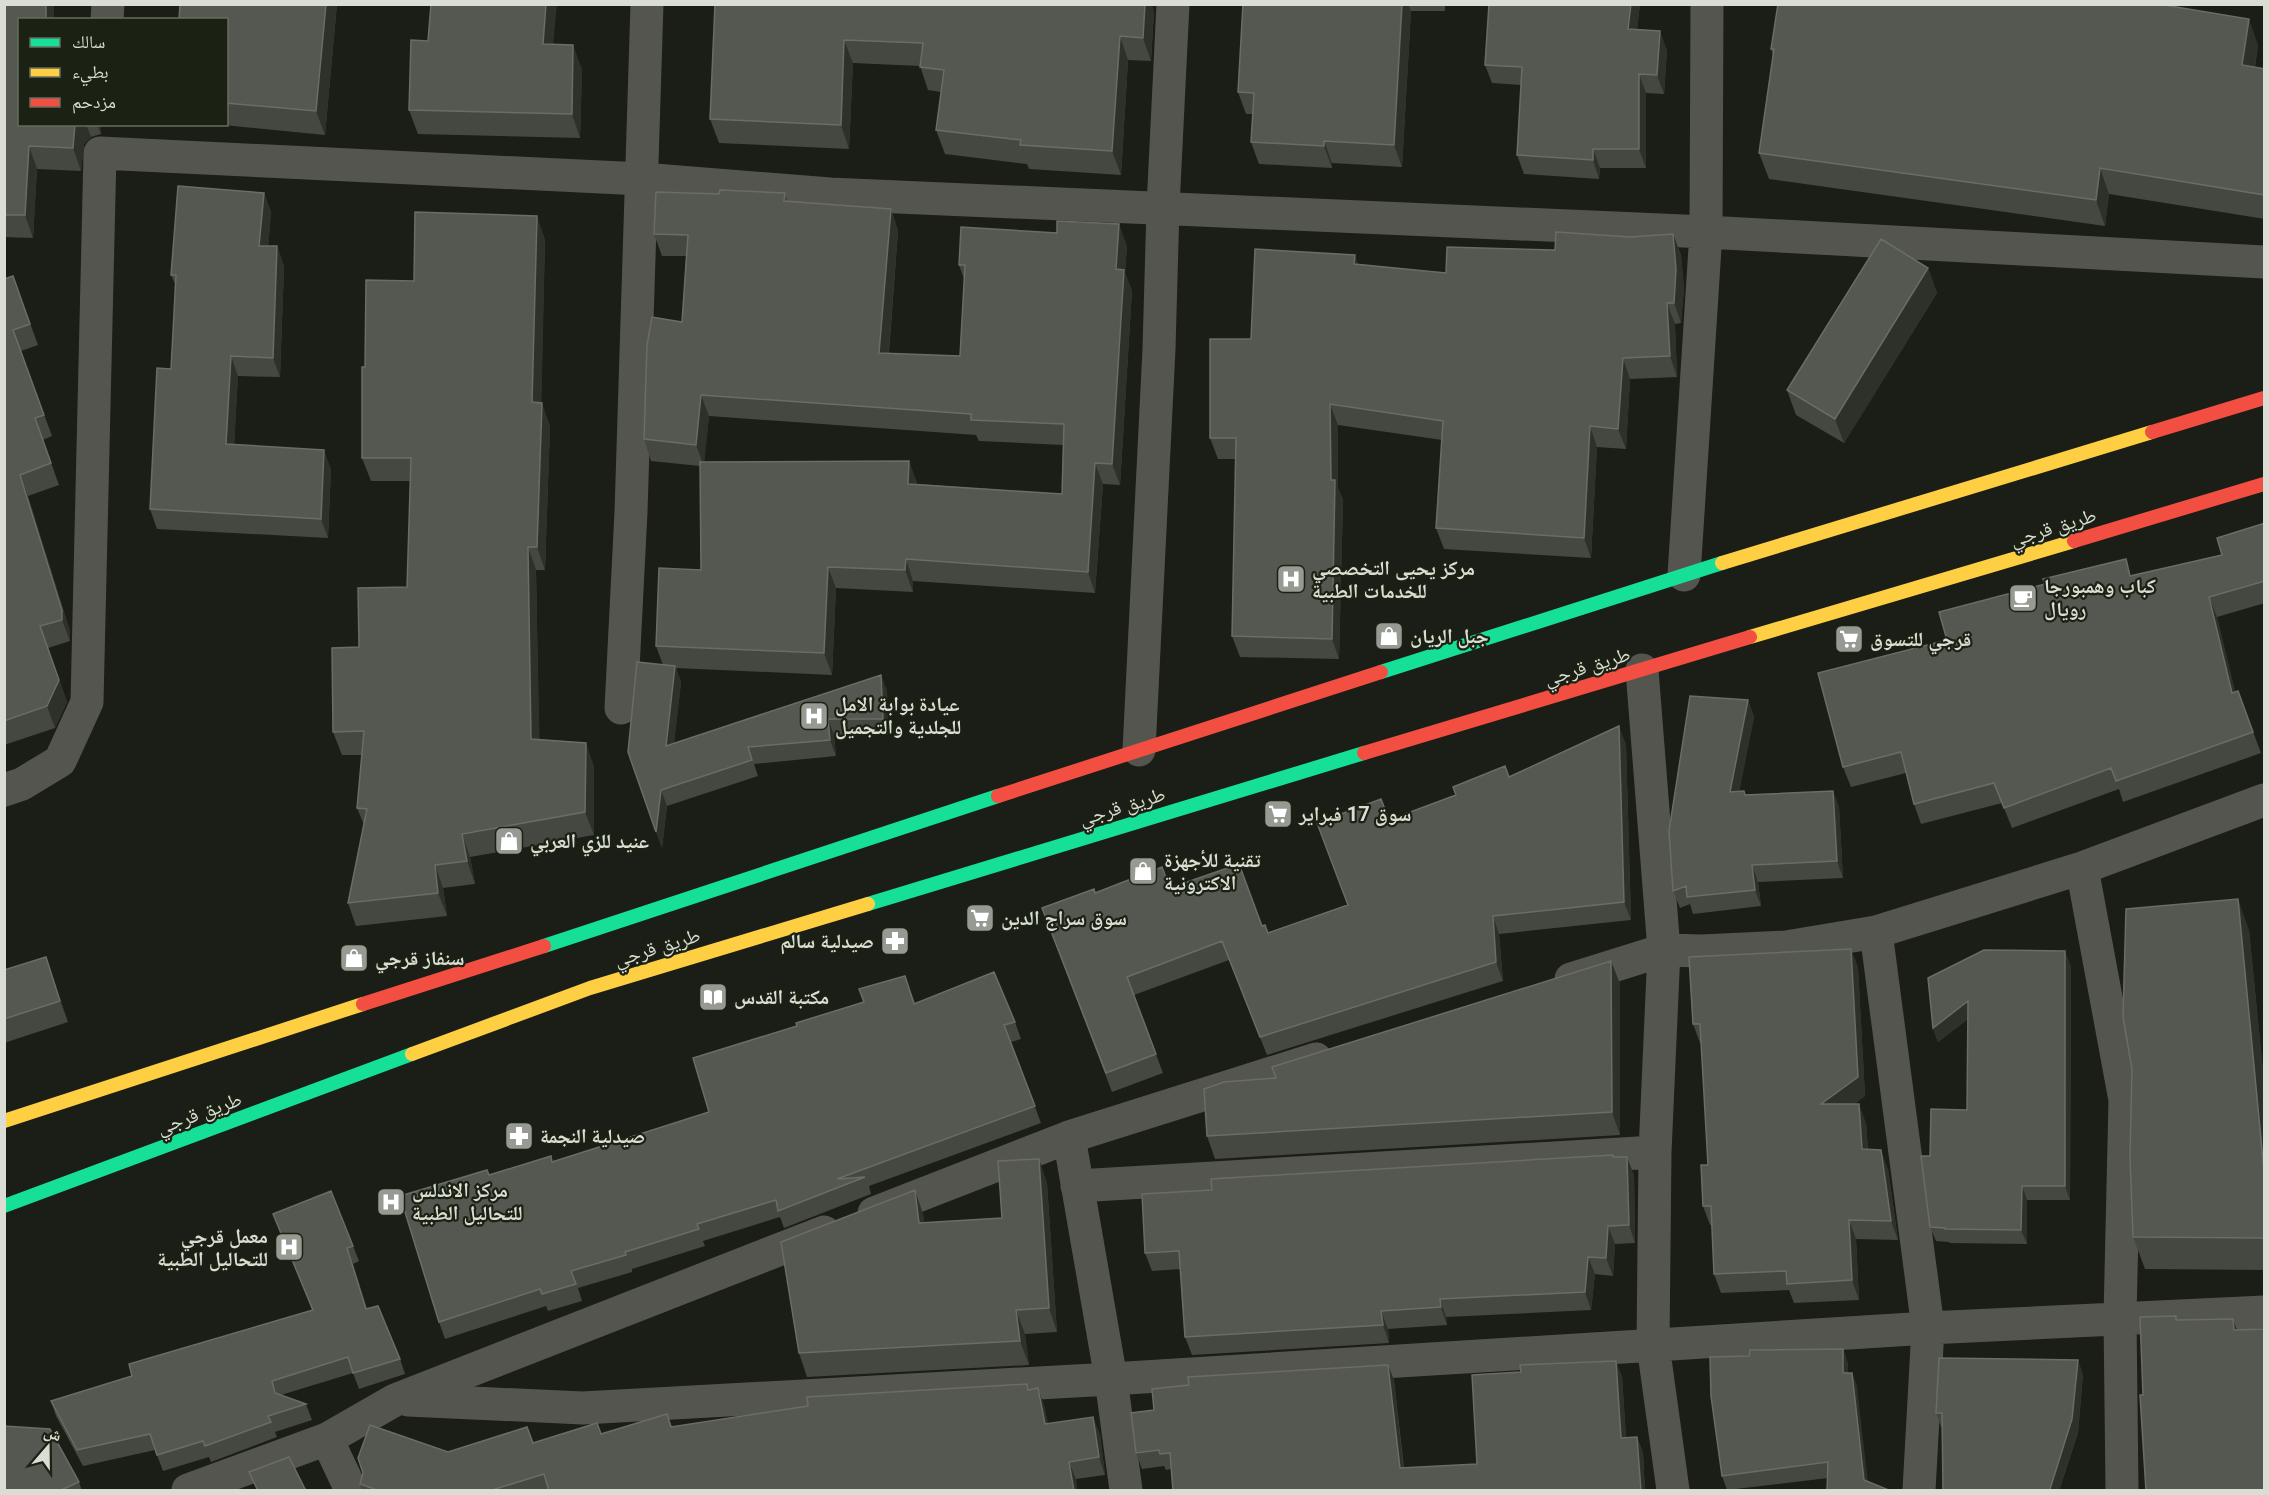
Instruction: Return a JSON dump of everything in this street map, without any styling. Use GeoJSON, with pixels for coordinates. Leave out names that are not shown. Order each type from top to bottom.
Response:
{"type":"FeatureCollection","features":[{"type":"Feature","properties":{"kind":"highway","name":"طريق قرجي"},"geometry":{"type":"LineString","coordinates":[[4,1121],[1139,750],[1683,575],[2265,398]]}},
{"type":"Feature","properties":{"kind":"highway","name":"طريق قرجي"},"geometry":{"type":"LineString","coordinates":[[4,1206],[590,988],[2265,484]]}},
{"type":"Feature","properties":{"kind":"street"},"geometry":{"type":"LineString","coordinates":[[621,708],[631,512],[647,4]]}},
{"type":"Feature","properties":{"kind":"street"},"geometry":{"type":"LineString","coordinates":[[1139,750],[1160,349],[1163,207],[1173,4]]}},
{"type":"Feature","properties":{"kind":"street"},"geometry":{"type":"LineString","coordinates":[[1683,575],[1706,232],[1707,4]]}},
{"type":"Feature","properties":{"kind":"street"},"geometry":{"type":"LineString","coordinates":[[4,790],[22,784],[60,761],[87,702],[100,139],[830,194],[1706,232],[2265,262]]}},
{"type":"Feature","properties":{"kind":"street"},"geometry":{"type":"LineString","coordinates":[[1642,670],[1665,950],[1655,1152],[1653,1345],[1673,1491]]}},
{"type":"Feature","properties":{"kind":"street"},"geometry":{"type":"LineString","coordinates":[[1539,990],[1665,950],[1702,951],[1786,947],[1876,932],[2082,868],[2265,800]]}},
{"type":"Feature","properties":{"kind":"street"},"geometry":{"type":"LineString","coordinates":[[2082,868],[2125,1100],[2120,1317],[2122,1491]]}},
{"type":"Feature","properties":{"kind":"street"},"geometry":{"type":"LineString","coordinates":[[1876,932],[1928,1328],[1919,1491]]}},
{"type":"Feature","properties":{"kind":"street"},"geometry":{"type":"LineString","coordinates":[[188,1491],[327,1439],[394,1400],[1069,1137],[1344,1051]]}},
{"type":"Feature","properties":{"kind":"street"},"geometry":{"type":"LineString","coordinates":[[1069,1137],[1111,1379],[1126,1491]]}},
{"type":"Feature","properties":{"kind":"street"},"geometry":{"type":"LineString","coordinates":[[1077,1186],[1655,1152]]}},
{"type":"Feature","properties":{"kind":"street"},"geometry":{"type":"LineString","coordinates":[[394,1400],[583,1408],[1111,1379],[2120,1317],[2265,1312]]}},
{"type":"Feature","properties":{"kind":"street"},"geometry":{"type":"LineString","coordinates":[[327,1439],[351,1491]]}},
{"type":"Feature","properties":{"kind":"building"},"geometry":{"type":"Polygon","coordinates":[[[4,4],[46,4],[46,18],[18,18],[18,126],[75,126],[73,148],[29,146],[25,215],[4,215],[4,4]]]}},
{"type":"Feature","properties":{"kind":"building"},"geometry":{"type":"Polygon","coordinates":[[[180,4],[326,4],[316,111],[228,103],[228,18],[179,18],[180,4]]]}},
{"type":"Feature","properties":{"kind":"building"},"geometry":{"type":"Polygon","coordinates":[[[431,4],[546,4],[543,44],[573,45],[572,114],[409,110],[411,40],[428,41],[431,4]]]}},
{"type":"Feature","properties":{"kind":"building"},"geometry":{"type":"Polygon","coordinates":[[[715,4],[1145,4],[1143,38],[1120,36],[1112,151],[1020,145],[1021,140],[936,130],[944,70],[920,67],[923,43],[844,40],[841,125],[710,119],[715,4]]]}},
{"type":"Feature","properties":{"kind":"building"},"geometry":{"type":"Polygon","coordinates":[[[1243,4],[1402,4],[1394,145],[1324,141],[1324,146],[1251,142],[1254,93],[1238,92],[1243,4]]]}},
{"type":"Feature","properties":{"kind":"building"},"geometry":{"type":"Polygon","coordinates":[[[1489,4],[1631,4],[1628,29],[1660,31],[1657,75],[1639,74],[1639,149],[1593,149],[1593,160],[1517,155],[1522,67],[1485,65],[1489,4]]]}},
{"type":"Feature","properties":{"kind":"building"},"geometry":{"type":"Polygon","coordinates":[[[1778,4],[2158,4],[2249,19],[2242,65],[2265,69],[2265,195],[2100,168],[2096,200],[1759,153],[1778,4]]]}},
{"type":"Feature","properties":{"kind":"building"},"geometry":{"type":"Polygon","coordinates":[[[178,186],[264,193],[259,246],[277,246],[273,358],[231,356],[226,444],[324,450],[321,519],[150,509],[157,368],[171,369],[176,275],[171,275],[178,186]]]}},
{"type":"Feature","properties":{"kind":"building"},"geometry":{"type":"Polygon","coordinates":[[[720,190],[785,193],[784,201],[891,209],[879,353],[960,356],[965,265],[959,265],[961,227],[1057,233],[1057,221],[1119,224],[1116,269],[1124,270],[1112,464],[1095,463],[1088,572],[906,559],[905,570],[828,567],[824,653],[656,646],[659,568],[701,570],[700,462],[909,461],[908,484],[1062,494],[1064,424],[971,420],[971,414],[701,395],[696,445],[644,439],[647,345],[652,317],[682,322],[688,235],[654,234],[656,192],[719,194],[720,190]]]}},
{"type":"Feature","properties":{"kind":"building"},"geometry":{"type":"Polygon","coordinates":[[[415,212],[537,216],[532,402],[542,403],[537,547],[528,547],[531,739],[586,743],[585,812],[462,834],[467,861],[435,865],[438,893],[348,903],[367,809],[357,808],[364,731],[333,732],[332,648],[359,647],[358,588],[407,587],[411,458],[362,458],[362,367],[365,367],[366,280],[414,281],[415,212]]]}},
{"type":"Feature","properties":{"kind":"building"},"geometry":{"type":"Polygon","coordinates":[[[1556,232],[1630,237],[1673,234],[1676,269],[1674,303],[1667,303],[1670,356],[1623,358],[1618,429],[1590,426],[1584,538],[1436,528],[1443,421],[1330,404],[1331,480],[1335,480],[1332,639],[1232,636],[1236,438],[1210,438],[1210,339],[1251,339],[1255,249],[1355,255],[1354,264],[1446,273],[1447,247],[1555,250],[1556,232]]]}},
{"type":"Feature","properties":{"kind":"building"},"geometry":{"type":"Polygon","coordinates":[[[1881,239],[1928,268],[1835,419],[1787,390],[1881,239]]]}},
{"type":"Feature","properties":{"kind":"building"},"geometry":{"type":"Polygon","coordinates":[[[13,276],[30,324],[13,330],[44,415],[35,418],[51,463],[20,475],[62,610],[62,620],[40,626],[59,680],[47,706],[4,721],[4,279],[13,276]]]}},
{"type":"Feature","properties":{"kind":"building"},"geometry":{"type":"Polygon","coordinates":[[[2265,523],[2265,581],[2209,597],[2232,693],[2238,691],[2253,732],[2116,781],[2111,768],[2004,808],[1994,783],[1914,804],[1901,752],[1843,767],[1818,673],[1947,640],[1939,612],[2045,584],[2043,579],[2126,559],[2130,576],[2222,555],[2217,538],[2265,523]]]}},
{"type":"Feature","properties":{"kind":"building"},"geometry":{"type":"Polygon","coordinates":[[[637,662],[675,666],[666,746],[881,675],[883,719],[828,719],[830,740],[748,747],[752,760],[661,790],[656,832],[628,752],[637,662]]]}},
{"type":"Feature","properties":{"kind":"building"},"geometry":{"type":"Polygon","coordinates":[[[1690,696],[1748,700],[1730,792],[1744,791],[1745,795],[1833,791],[1837,861],[1752,865],[1755,890],[1687,897],[1686,886],[1673,891],[1669,831],[1690,696]]]}},
{"type":"Feature","properties":{"kind":"building"},"geometry":{"type":"Polygon","coordinates":[[[1619,726],[1624,902],[1493,916],[1496,962],[1260,1037],[1222,941],[1127,977],[1156,1054],[1106,1073],[1042,908],[1094,889],[1095,893],[1162,867],[1170,888],[1239,864],[1262,926],[1265,925],[1268,933],[1348,905],[1317,823],[1381,799],[1389,820],[1456,795],[1453,787],[1505,766],[1509,777],[1619,726]]]}},
{"type":"Feature","properties":{"kind":"building"},"geometry":{"type":"Polygon","coordinates":[[[2238,899],[2265,1181],[2265,1238],[2133,1237],[2130,1157],[2132,1069],[2123,1017],[2126,909],[2238,899]]]}},
{"type":"Feature","properties":{"kind":"building"},"geometry":{"type":"Polygon","coordinates":[[[1851,949],[1858,1077],[1821,1104],[1859,1104],[1862,1149],[1881,1150],[1891,1221],[1849,1220],[1852,1280],[1787,1284],[1786,1271],[1714,1274],[1711,1206],[1703,1206],[1701,1165],[1708,1165],[1700,1024],[1693,1024],[1689,957],[1851,949]]]}},
{"type":"Feature","properties":{"kind":"building"},"geometry":{"type":"Polygon","coordinates":[[[1984,950],[2065,951],[2065,1186],[2022,1186],[2021,1230],[1930,1227],[1921,1156],[1930,1156],[1931,1109],[1967,1110],[1968,1001],[1933,1028],[1928,978],[1984,950]]]}},
{"type":"Feature","properties":{"kind":"building"},"geometry":{"type":"Polygon","coordinates":[[[46,957],[60,1001],[4,1019],[4,970],[46,957]]]}},
{"type":"Feature","properties":{"kind":"building"},"geometry":{"type":"Polygon","coordinates":[[[1611,961],[1612,1112],[1207,1136],[1204,1089],[1224,1082],[1276,1078],[1272,1067],[1611,961]]]}},
{"type":"Feature","properties":{"kind":"building"},"geometry":{"type":"Polygon","coordinates":[[[994,972],[1015,1022],[1004,1025],[1035,1106],[837,1179],[865,1177],[778,1211],[776,1200],[697,1224],[699,1229],[625,1252],[626,1255],[571,1271],[576,1284],[542,1294],[540,1289],[439,1322],[400,1196],[487,1170],[489,1175],[551,1156],[552,1162],[709,1112],[693,1058],[797,1026],[796,1023],[864,1002],[859,989],[905,976],[914,1004],[994,972]]]}},
{"type":"Feature","properties":{"kind":"building"},"geometry":{"type":"Polygon","coordinates":[[[1613,1155],[1613,1157],[1627,1157],[1629,1225],[1608,1226],[1606,1258],[1588,1257],[1585,1292],[1440,1299],[1441,1307],[1381,1311],[1383,1325],[1185,1337],[1179,1251],[1145,1253],[1142,1194],[1212,1190],[1211,1179],[1613,1155]]]}},
{"type":"Feature","properties":{"kind":"building"},"geometry":{"type":"Polygon","coordinates":[[[1039,1159],[1049,1308],[1016,1310],[1020,1341],[799,1353],[781,1242],[915,1190],[919,1223],[1002,1218],[998,1161],[1039,1159]]]}},
{"type":"Feature","properties":{"kind":"building"},"geometry":{"type":"Polygon","coordinates":[[[331,1191],[353,1246],[347,1248],[366,1309],[378,1306],[400,1359],[353,1373],[348,1357],[272,1381],[275,1393],[306,1404],[268,1416],[271,1422],[205,1446],[203,1441],[157,1455],[150,1434],[77,1450],[51,1401],[132,1376],[129,1364],[313,1310],[273,1214],[331,1191]]]}},
{"type":"Feature","properties":{"kind":"building"},"geometry":{"type":"Polygon","coordinates":[[[2176,1316],[2176,1320],[2233,1319],[2234,1330],[2265,1329],[2265,1491],[2146,1491],[2140,1395],[2143,1395],[2140,1317],[2176,1316]]]}},
{"type":"Feature","properties":{"kind":"building"},"geometry":{"type":"Polygon","coordinates":[[[1843,1349],[1843,1373],[1852,1373],[1864,1480],[1891,1491],[1827,1491],[1828,1462],[1722,1476],[1711,1396],[1710,1357],[1749,1356],[1750,1350],[1843,1349]]]}},
{"type":"Feature","properties":{"kind":"building"},"geometry":{"type":"Polygon","coordinates":[[[1939,1358],[2078,1360],[2072,1419],[2050,1489],[2055,1491],[1943,1491],[1942,1413],[1936,1413],[1939,1358]]]}},
{"type":"Feature","properties":{"kind":"building"},"geometry":{"type":"Polygon","coordinates":[[[1616,1361],[1621,1438],[1637,1437],[1641,1491],[1173,1491],[1170,1453],[1160,1454],[1159,1450],[1136,1453],[1131,1413],[1154,1410],[1152,1389],[1189,1385],[1188,1377],[1388,1365],[1400,1468],[1477,1464],[1472,1375],[1521,1372],[1520,1365],[1616,1361]]]}},
{"type":"Feature","properties":{"kind":"building"},"geometry":{"type":"Polygon","coordinates":[[[1027,1384],[1028,1390],[1038,1388],[1045,1424],[1093,1417],[1099,1457],[1069,1462],[1074,1491],[549,1491],[544,1474],[489,1491],[380,1491],[360,1484],[363,1473],[358,1458],[370,1425],[448,1452],[527,1427],[533,1443],[597,1423],[601,1434],[667,1414],[671,1427],[808,1406],[807,1397],[1027,1384]]]}},
{"type":"Feature","properties":{"kind":"building"},"geometry":{"type":"Polygon","coordinates":[[[4,1426],[50,1429],[79,1482],[59,1491],[4,1491],[4,1426]]]}},
{"type":"Feature","properties":{"kind":"building"},"geometry":{"type":"Polygon","coordinates":[[[289,1457],[306,1491],[258,1491],[249,1472],[289,1457]]]}},
{"type":"Feature","properties":{"kind":"traffic: fast"},"geometry":{"type":"LineString","coordinates":[[1381,672],[1722,563]]}},
{"type":"Feature","properties":{"kind":"traffic: fast"},"geometry":{"type":"LineString","coordinates":[[868,904],[1364,753]]}},
{"type":"Feature","properties":{"kind":"traffic: fast"},"geometry":{"type":"LineString","coordinates":[[544,946],[998,796]]}},
{"type":"Feature","properties":{"kind":"traffic: fast"},"geometry":{"type":"LineString","coordinates":[[4,1206],[412,1054]]}},
{"type":"Feature","properties":{"kind":"traffic: slow"},"geometry":{"type":"LineString","coordinates":[[1722,563],[2152,432]]}},
{"type":"Feature","properties":{"kind":"traffic: slow"},"geometry":{"type":"LineString","coordinates":[[1750,637],[2074,541]]}},
{"type":"Feature","properties":{"kind":"traffic: slow"},"geometry":{"type":"LineString","coordinates":[[412,1054],[590,988],[868,904]]}},
{"type":"Feature","properties":{"kind":"traffic: slow"},"geometry":{"type":"LineString","coordinates":[[4,1121],[363,1004]]}},
{"type":"Feature","properties":{"kind":"traffic: jam"},"geometry":{"type":"LineString","coordinates":[[2152,432],[2264,398]]}},
{"type":"Feature","properties":{"kind":"traffic: jam"},"geometry":{"type":"LineString","coordinates":[[2074,541],[2264,484]]}},
{"type":"Feature","properties":{"kind":"traffic: jam"},"geometry":{"type":"LineString","coordinates":[[1364,753],[1750,637]]}},
{"type":"Feature","properties":{"kind":"traffic: jam"},"geometry":{"type":"LineString","coordinates":[[998,796],[1381,672]]}},
{"type":"Feature","properties":{"kind":"traffic: jam"},"geometry":{"type":"LineString","coordinates":[[363,1004],[544,946]]}},
{"type":"Feature","properties":{"kind":"place","name":"مركز يحيى التخصصي للخدمات الطبية"},"geometry":{"type":"Point","coordinates":[1291,579]}},
{"type":"Feature","properties":{"kind":"place","name":"كباب وهمبورجا رويال"},"geometry":{"type":"Point","coordinates":[2023,598]}},
{"type":"Feature","properties":{"kind":"place","name":"جبل الريان"},"geometry":{"type":"Point","coordinates":[1389,636]}},
{"type":"Feature","properties":{"kind":"place","name":"قرجي للتسوق"},"geometry":{"type":"Point","coordinates":[1849,639]}},
{"type":"Feature","properties":{"kind":"place","name":"عيادة بوابة الامل للجلدية والتجميل"},"geometry":{"type":"Point","coordinates":[814,716]}},
{"type":"Feature","properties":{"kind":"place","name":"سوق 17 فبراير"},"geometry":{"type":"Point","coordinates":[1278,814]}},
{"type":"Feature","properties":{"kind":"place","name":"عنيد للزي العربي"},"geometry":{"type":"Point","coordinates":[509,841]}},
{"type":"Feature","properties":{"kind":"place","name":"تقنية للأجهزة الاكترونية"},"geometry":{"type":"Point","coordinates":[1143,871]}},
{"type":"Feature","properties":{"kind":"place","name":"سوق سراج الدين"},"geometry":{"type":"Point","coordinates":[980,918]}},
{"type":"Feature","properties":{"kind":"place","name":"صيدلية سالم"},"geometry":{"type":"Point","coordinates":[895,941]}},
{"type":"Feature","properties":{"kind":"place","name":"سنفاز قرجي"},"geometry":{"type":"Point","coordinates":[354,958]}},
{"type":"Feature","properties":{"kind":"place","name":"مكتبة القدس"},"geometry":{"type":"Point","coordinates":[713,997]}},
{"type":"Feature","properties":{"kind":"place","name":"صيدلية النجمة"},"geometry":{"type":"Point","coordinates":[519,1136]}},
{"type":"Feature","properties":{"kind":"place","name":"مركز الاندلس للتحاليل الطبية"},"geometry":{"type":"Point","coordinates":[391,1202]}},
{"type":"Feature","properties":{"kind":"place","name":"معمل قرجي للتحاليل الطبية"},"geometry":{"type":"Point","coordinates":[289,1247]}}]}
